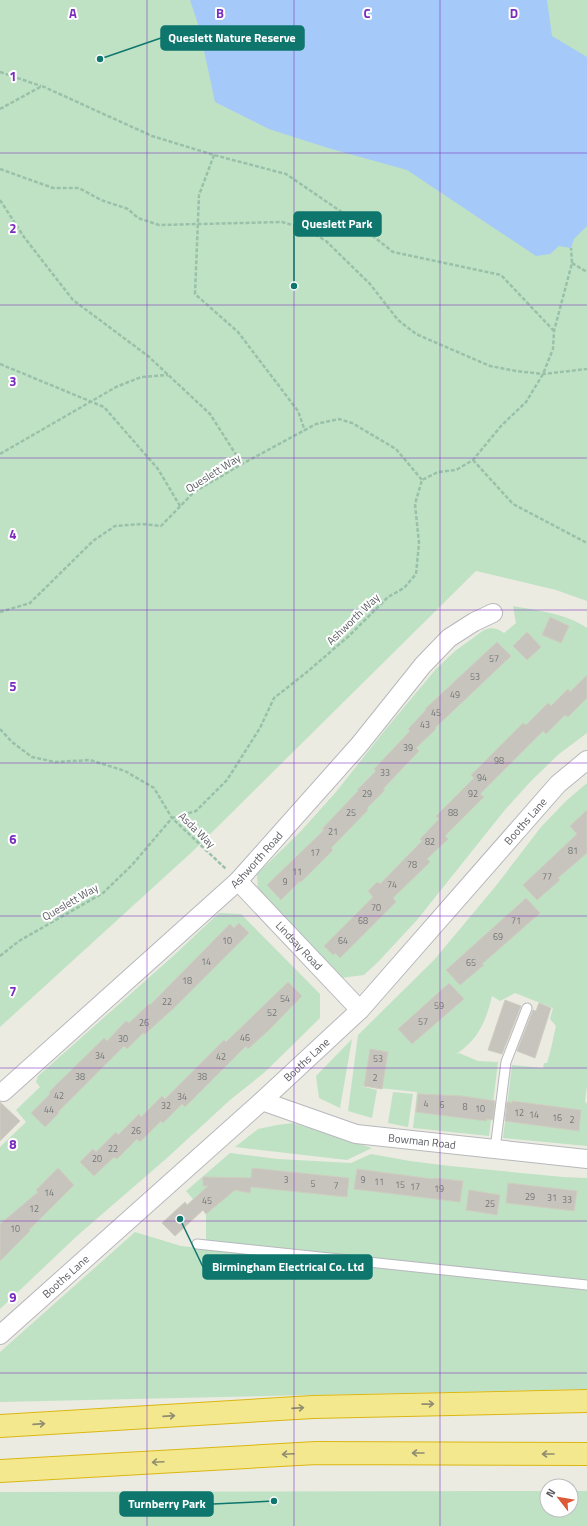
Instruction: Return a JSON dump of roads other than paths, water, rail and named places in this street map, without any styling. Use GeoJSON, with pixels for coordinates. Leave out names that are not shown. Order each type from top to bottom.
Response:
{"type":"FeatureCollection","features":[{"type":"Feature","properties":{"kind":"highway"},"geometry":{"type":"LineString","coordinates":[[0,1426],[313,1407],[587,1401]]}},
{"type":"Feature","properties":{"kind":"highway"},"geometry":{"type":"LineString","coordinates":[[0,1471],[316,1453],[587,1454]]}},
{"type":"Feature","properties":{"kind":"street","name":"Ashworth Road"},"geometry":{"type":"LineString","coordinates":[[3,1092],[238,881],[358,745],[423,665],[449,638],[474,622],[493,613]]}},
{"type":"Feature","properties":{"kind":"street","name":"Booths Lane"},"geometry":{"type":"LineString","coordinates":[[0,1335],[360,1010],[558,784],[587,760]]}},
{"type":"Feature","properties":{"kind":"street","name":"Lindsay Road"},"geometry":{"type":"LineString","coordinates":[[238,881],[360,1010]]}},
{"type":"Feature","properties":{"kind":"street","name":"Bowman Road"},"geometry":{"type":"LineString","coordinates":[[262,1100],[356,1134],[587,1159]]}},
{"type":"Feature","properties":{"kind":"lane"},"geometry":{"type":"LineString","coordinates":[[495,1149],[506,1062],[527,1008]]}},
{"type":"Feature","properties":{"kind":"lane"},"geometry":{"type":"LineString","coordinates":[[197,1244],[587,1285]]}},
{"type":"Feature","properties":{"kind":"water"},"geometry":{"type":"Polygon","coordinates":[[[190,0],[547,0],[552,36],[587,57],[587,226],[574,239],[571,248],[559,246],[550,254],[536,256],[407,170],[328,148],[269,129],[215,102],[199,27],[190,0]]]}},
{"type":"Feature","properties":{"kind":"place","name":"Queslett Nature Reserve"},"geometry":{"type":"Point","coordinates":[100,59]}},
{"type":"Feature","properties":{"kind":"place","name":"Queslett Park"},"geometry":{"type":"Point","coordinates":[294,286]}},
{"type":"Feature","properties":{"kind":"place","name":"Birmingham Electrical Co. Ltd"},"geometry":{"type":"Point","coordinates":[180,1219]}},
{"type":"Feature","properties":{"kind":"place","name":"Turnberry Park"},"geometry":{"type":"Point","coordinates":[274,1501]}}]}
